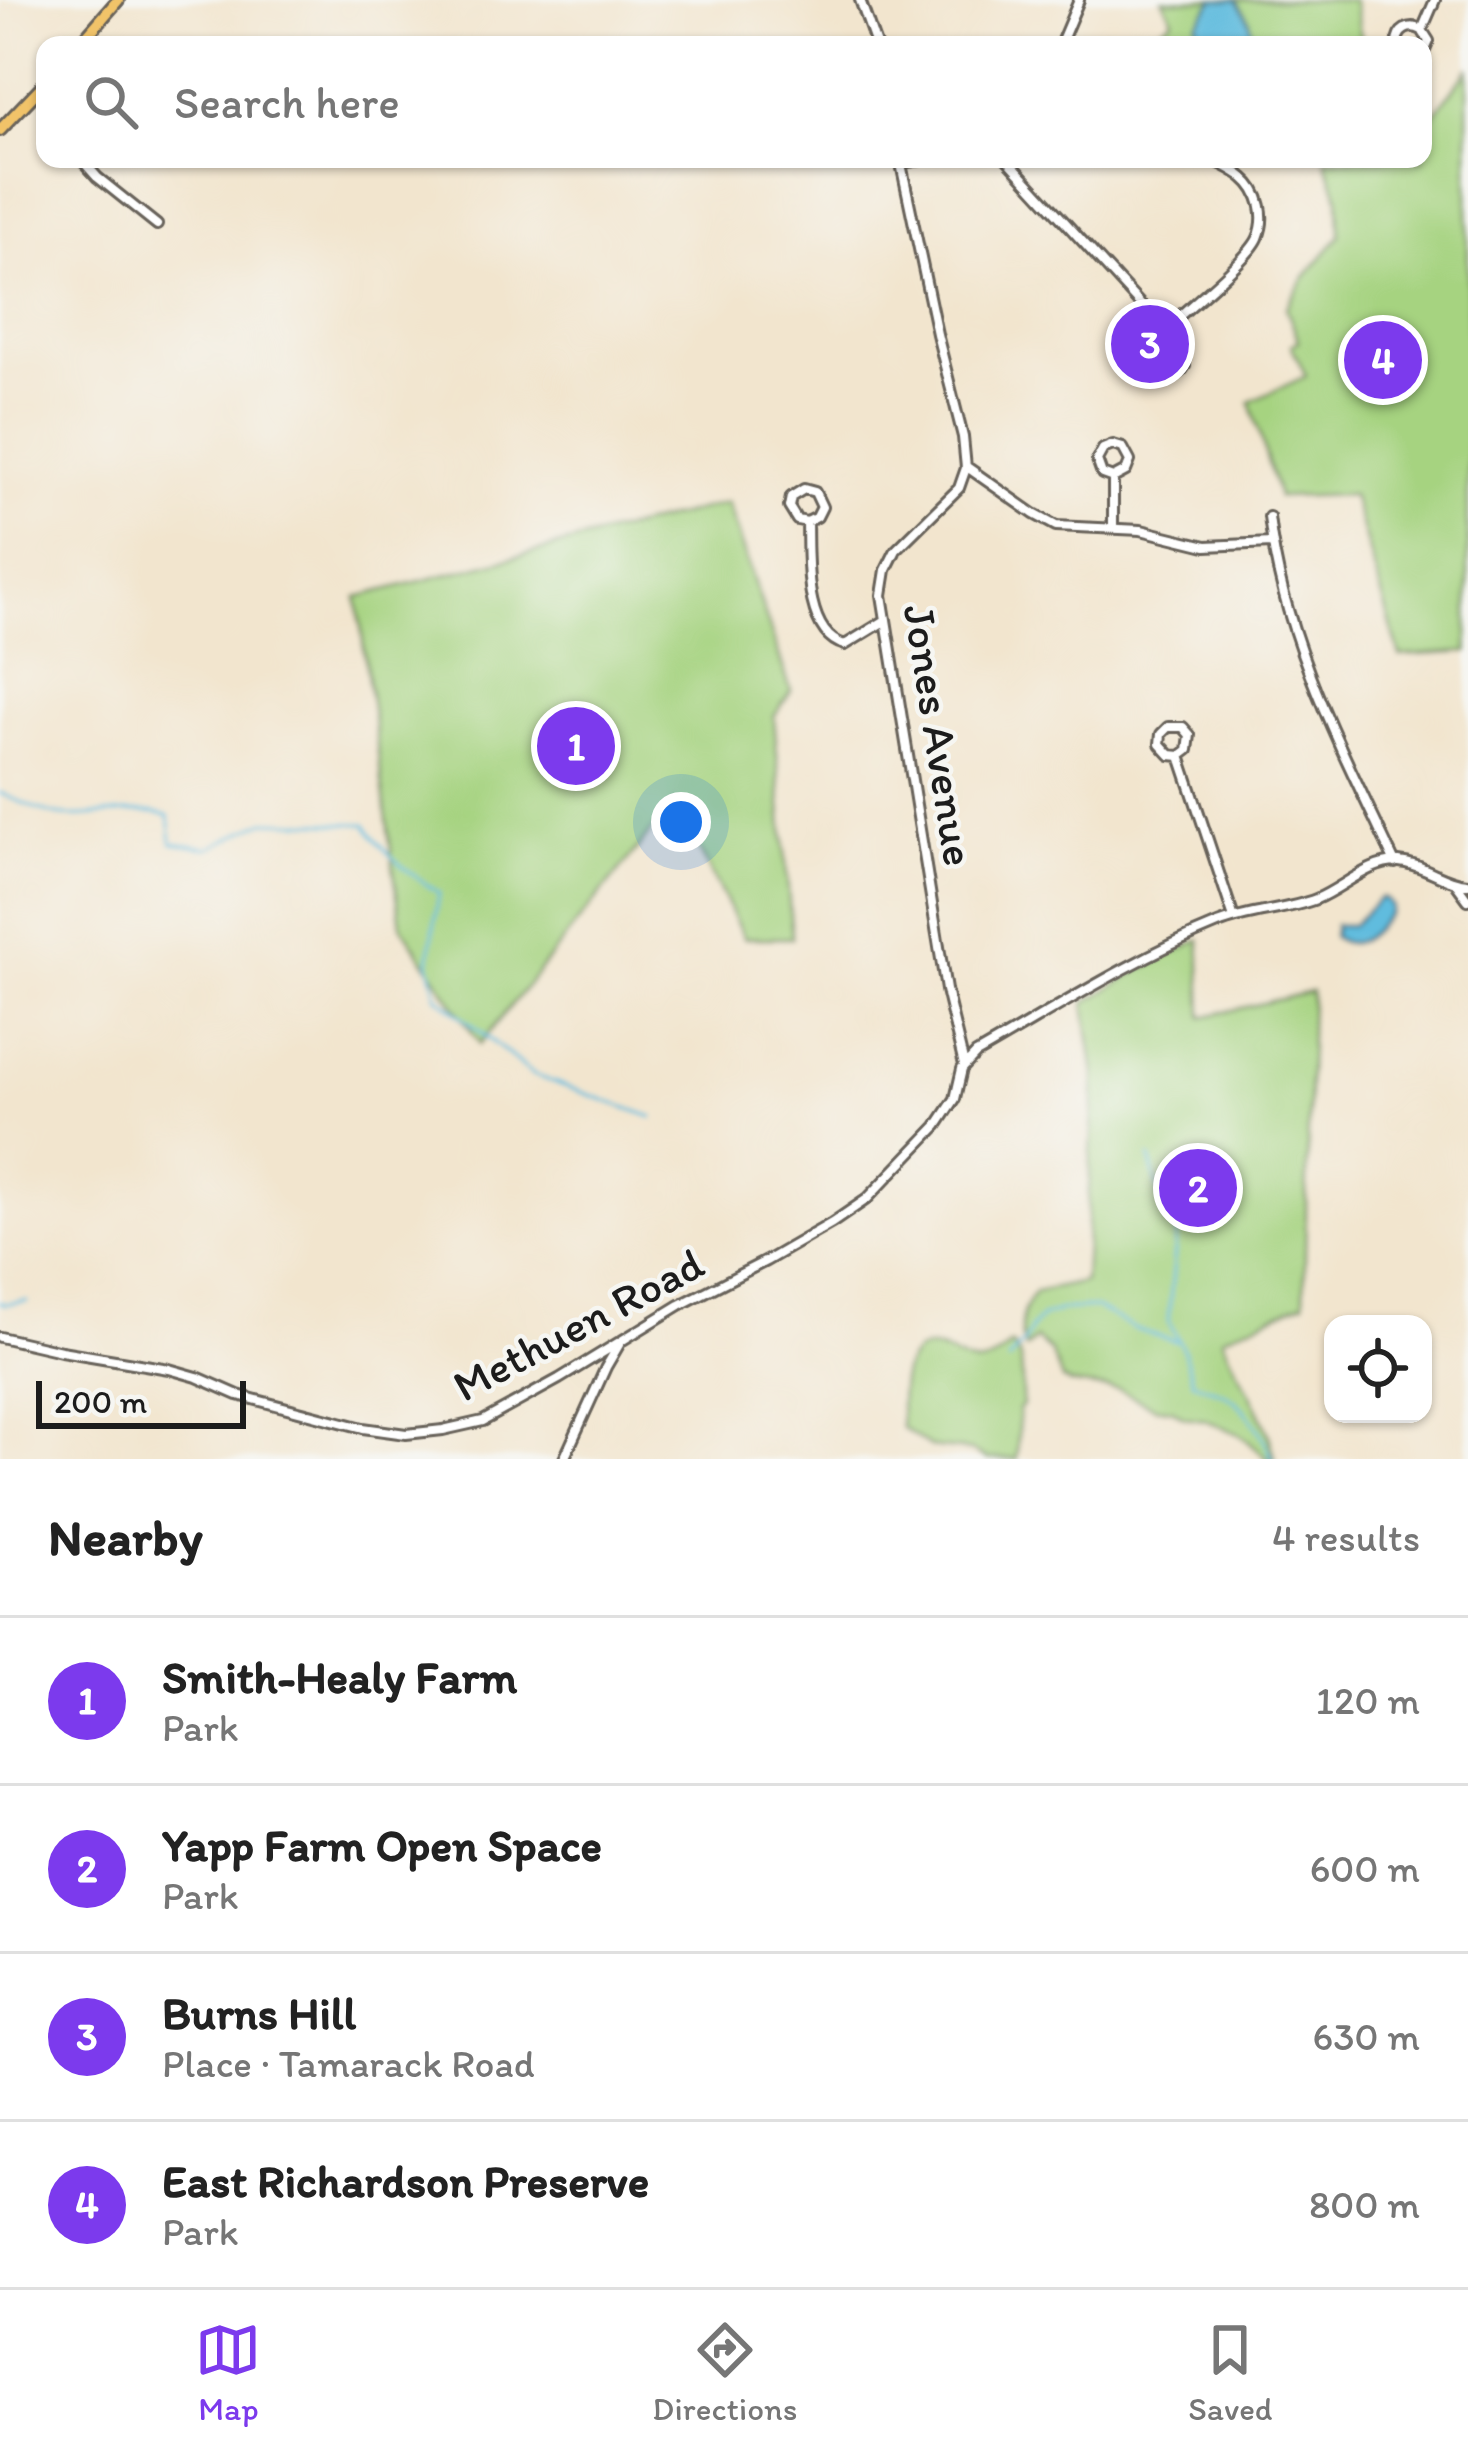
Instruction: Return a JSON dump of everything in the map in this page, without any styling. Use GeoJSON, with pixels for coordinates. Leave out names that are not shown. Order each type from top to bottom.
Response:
{"type":"FeatureCollection","features":[{"type":"Feature","properties":{"kind":"main road"},"geometry":{"type":"LineString","coordinates":[[87,36],[118,0]]}},
{"type":"Feature","properties":{"kind":"main road"},"geometry":{"type":"LineString","coordinates":[[0,130],[36,92]]}},
{"type":"Feature","properties":{"kind":"street"},"geometry":{"type":"LineString","coordinates":[[860,0],[873,36]]}},
{"type":"Feature","properties":{"kind":"street"},"geometry":{"type":"LineString","coordinates":[[1064,36],[1079,0]]}},
{"type":"Feature","properties":{"kind":"street"},"geometry":{"type":"LineString","coordinates":[[1422,30],[1435,0]]}},
{"type":"Feature","properties":{"kind":"street"},"geometry":{"type":"LineString","coordinates":[[1399,36],[1412,27],[1426,36]]}},
{"type":"Feature","properties":{"kind":"street"},"geometry":{"type":"LineString","coordinates":[[89,168],[157,225]]}},
{"type":"Feature","properties":{"kind":"street"},"geometry":{"type":"LineString","coordinates":[[902,168],[966,466],[1049,523],[1063,527],[1154,532],[1205,546],[1272,543]]}},
{"type":"Feature","properties":{"kind":"street"},"geometry":{"type":"LineString","coordinates":[[1015,168],[1185,353],[1182,372],[1170,376],[1161,373],[1155,361],[1172,339]]}},
{"type":"Feature","properties":{"kind":"street"},"geometry":{"type":"LineString","coordinates":[[1164,330],[1250,250],[1260,231],[1262,210],[1255,190],[1228,168]]}},
{"type":"Feature","properties":{"kind":"street"},"geometry":{"type":"LineString","coordinates":[[1113,445],[1126,452],[1130,461],[1123,475],[1113,478],[1102,474],[1097,464],[1099,453],[1113,445]]}},
{"type":"Feature","properties":{"kind":"street","name":"Jones Avenue"},"geometry":{"type":"LineString","coordinates":[[964,1067],[946,990],[882,595],[886,570],[896,550],[959,488],[966,466]]}},
{"type":"Feature","properties":{"kind":"street"},"geometry":{"type":"LineString","coordinates":[[1113,478],[1114,528]]}},
{"type":"Feature","properties":{"kind":"street"},"geometry":{"type":"LineString","coordinates":[[805,489],[819,496],[822,507],[807,522],[793,516],[789,507],[795,493],[805,489]]}},
{"type":"Feature","properties":{"kind":"street"},"geometry":{"type":"LineString","coordinates":[[1269,517],[1284,597],[1320,701],[1395,863]]}},
{"type":"Feature","properties":{"kind":"street"},"geometry":{"type":"LineString","coordinates":[[807,522],[809,585],[826,636],[845,645],[886,620]]}},
{"type":"Feature","properties":{"kind":"street"},"geometry":{"type":"LineString","coordinates":[[1168,727],[1183,727],[1190,735],[1188,750],[1180,756],[1162,749],[1161,734],[1168,727]]}},
{"type":"Feature","properties":{"kind":"street"},"geometry":{"type":"LineString","coordinates":[[1180,756],[1234,918]]}},
{"type":"Feature","properties":{"kind":"street"},"geometry":{"type":"LineString","coordinates":[[964,1067],[976,1054],[1110,977],[1234,918],[1309,902],[1395,863],[1468,884]]}},
{"type":"Feature","properties":{"kind":"street"},"geometry":{"type":"LineString","coordinates":[[1456,884],[1468,900]]}},
{"type":"Feature","properties":{"kind":"street","name":"Methuen Road"},"geometry":{"type":"LineString","coordinates":[[0,1336],[169,1370],[238,1395],[362,1427],[406,1434],[483,1420],[832,1223],[866,1198],[937,1126],[955,1099],[964,1067]]}},
{"type":"Feature","properties":{"kind":"street"},"geometry":{"type":"LineString","coordinates":[[564,1459],[620,1341]]}},
{"type":"Feature","properties":{"kind":"green space"},"geometry":{"type":"Polygon","coordinates":[[[1163,0],[1353,0],[1361,36],[1172,36],[1161,28],[1173,19],[1163,0]]]}},
{"type":"Feature","properties":{"kind":"green space"},"geometry":{"type":"Polygon","coordinates":[[[1468,70],[1468,652],[1400,656],[1352,495],[1278,497],[1250,402],[1306,376],[1291,345],[1299,341],[1286,308],[1340,236],[1339,197],[1328,168],[1432,168],[1432,116],[1468,70]]]}},
{"type":"Feature","properties":{"kind":"green space"},"geometry":{"type":"Polygon","coordinates":[[[727,503],[791,691],[774,717],[792,938],[744,938],[675,802],[480,1044],[401,925],[357,597],[727,503]]]}},
{"type":"Feature","properties":{"kind":"green space"},"geometry":{"type":"Polygon","coordinates":[[[1200,940],[1203,1017],[1311,992],[1304,1302],[1222,1337],[1259,1412],[1275,1459],[1268,1459],[1241,1435],[1206,1420],[1154,1407],[1120,1390],[1062,1380],[1051,1352],[1036,1339],[1026,1349],[1021,1334],[1024,1312],[1035,1292],[1084,1282],[1095,1075],[1085,1003],[1200,940]]]}},
{"type":"Feature","properties":{"kind":"green space"},"geometry":{"type":"Polygon","coordinates":[[[1011,1345],[1022,1373],[1017,1459],[986,1459],[972,1451],[930,1447],[901,1427],[904,1373],[916,1353],[942,1351],[978,1364],[1011,1345]]]}},
{"type":"Feature","properties":{"kind":"water"},"geometry":{"type":"Polygon","coordinates":[[[1214,0],[1236,0],[1252,36],[1204,36],[1197,24],[1214,0]]]}},
{"type":"Feature","properties":{"kind":"water"},"geometry":{"type":"Polygon","coordinates":[[[1380,898],[1391,906],[1390,912],[1371,933],[1350,943],[1333,937],[1335,925],[1352,925],[1380,898]]]}},
{"type":"Feature","properties":{"kind":"waterway"},"geometry":{"type":"LineString","coordinates":[[0,793],[64,816],[143,812],[169,816],[172,843],[209,848],[265,821],[366,824],[389,854],[439,893],[429,962],[437,996],[533,1075],[653,1117]]}},
{"type":"Feature","properties":{"kind":"waterway"},"geometry":{"type":"LineString","coordinates":[[1150,1158],[1177,1231],[1168,1321],[1193,1381],[1236,1402],[1255,1424],[1273,1459]]}},
{"type":"Feature","properties":{"kind":"waterway"},"geometry":{"type":"LineString","coordinates":[[0,1302],[27,1301]]}},
{"type":"Feature","properties":{"kind":"waterway"},"geometry":{"type":"LineString","coordinates":[[1008,1361],[1042,1317],[1061,1310],[1096,1308],[1137,1330],[1176,1341]]}},
{"type":"Feature","properties":{"kind":"place","name":"Burns Hill"},"geometry":{"type":"Point","coordinates":[1150,344]}},
{"type":"Feature","properties":{"kind":"place","name":"East Richardson Preserve"},"geometry":{"type":"Point","coordinates":[1383,360]}},
{"type":"Feature","properties":{"kind":"place","name":"Smith-Healy Farm"},"geometry":{"type":"Point","coordinates":[576,746]}},
{"type":"Feature","properties":{"kind":"place","name":"Yapp Farm Open Space"},"geometry":{"type":"Point","coordinates":[1198,1188]}}]}
